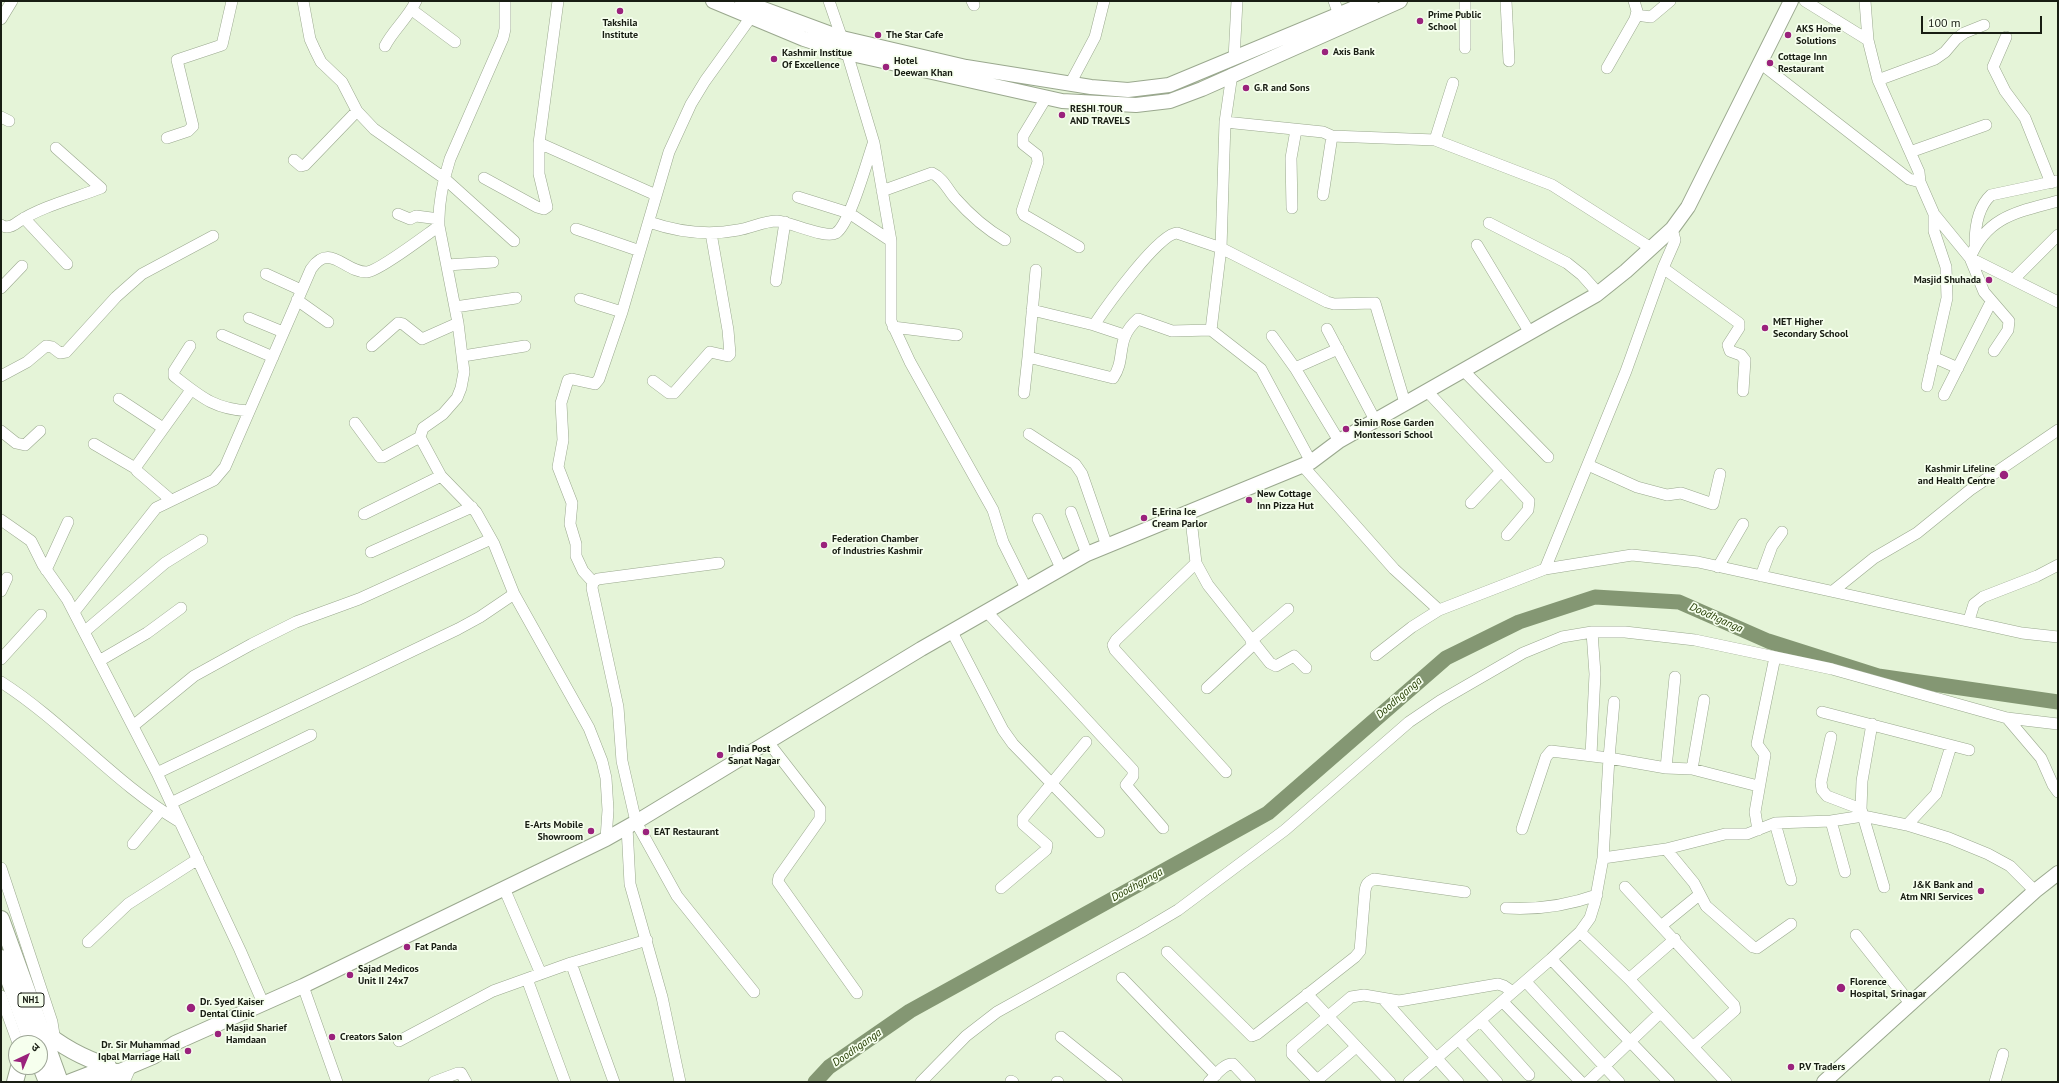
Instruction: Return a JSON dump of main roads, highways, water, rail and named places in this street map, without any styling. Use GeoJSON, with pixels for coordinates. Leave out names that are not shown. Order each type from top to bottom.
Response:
{"type":"FeatureCollection","features":[{"type":"Feature","properties":{"kind":"highway","name":"NH1"},"geometry":{"type":"LineString","coordinates":[[1,919],[29,1035]]}},
{"type":"Feature","properties":{"kind":"highway","name":"NH1"},"geometry":{"type":"LineString","coordinates":[[1,958],[29,1035]]}},
{"type":"Feature","properties":{"kind":"highway"},"geometry":{"type":"LineString","coordinates":[[48,1040],[55,1041],[118,1074]]}},
{"type":"Feature","properties":{"kind":"highway","name":"NH1"},"geometry":{"type":"LineString","coordinates":[[48,1065],[60,1082]]}},
{"type":"Feature","properties":{"kind":"main road"},"geometry":{"type":"LineString","coordinates":[[713,1],[804,39],[847,53],[1062,101],[1136,106],[1170,101],[1202,89],[1232,74],[1400,1]]}},
{"type":"Feature","properties":{"kind":"main road"},"geometry":{"type":"LineString","coordinates":[[742,1],[842,38],[966,67],[1070,84],[1128,90],[1169,85],[1234,60],[1371,1]]}},
{"type":"Feature","properties":{"kind":"main road"},"geometry":{"type":"LineString","coordinates":[[94,1082],[118,1074],[166,1048],[303,986],[606,839],[632,825],[768,742],[1061,568],[1087,554],[1190,511],[1258,485],[1307,463],[1339,440],[1598,293],[1626,272],[1672,229],[1688,207],[1791,1]]}},
{"type":"Feature","properties":{"kind":"main road"},"geometry":{"type":"LineString","coordinates":[[1824,1082],[2035,891],[2058,873]]}},
{"type":"Feature","properties":{"kind":"main road"},"geometry":{"type":"LineString","coordinates":[[68,1082],[118,1074],[158,1048],[166,1048]]}},
{"type":"Feature","properties":{"kind":"waterway","name":"Doodhganga"},"geometry":{"type":"LineString","coordinates":[[815,1082],[829,1067],[910,1011],[1268,813],[1446,658],[1519,622],[1595,597],[1679,602],[1768,641],[1878,676],[2058,702]]}},
{"type":"Feature","properties":{"kind":"place","name":"Takshila Institute"},"geometry":{"type":"Point","coordinates":[620,11]}},
{"type":"Feature","properties":{"kind":"place","name":"Prime Public School"},"geometry":{"type":"Point","coordinates":[1420,21]}},
{"type":"Feature","properties":{"kind":"place","name":"The Star Cafe"},"geometry":{"type":"Point","coordinates":[878,35]}},
{"type":"Feature","properties":{"kind":"place","name":"AKS Home Solutions"},"geometry":{"type":"Point","coordinates":[1788,35]}},
{"type":"Feature","properties":{"kind":"place","name":"Axis Bank"},"geometry":{"type":"Point","coordinates":[1325,52]}},
{"type":"Feature","properties":{"kind":"place","name":"Kashmir Institue Of Excellence"},"geometry":{"type":"Point","coordinates":[774,59]}},
{"type":"Feature","properties":{"kind":"place","name":"Cottage Inn Restaurant"},"geometry":{"type":"Point","coordinates":[1770,63]}},
{"type":"Feature","properties":{"kind":"place","name":"Hotel Deewan Khan"},"geometry":{"type":"Point","coordinates":[886,67]}},
{"type":"Feature","properties":{"kind":"place","name":"G.R and Sons"},"geometry":{"type":"Point","coordinates":[1246,88]}},
{"type":"Feature","properties":{"kind":"place","name":"RESHI TOUR AND TRAVELS"},"geometry":{"type":"Point","coordinates":[1062,115]}},
{"type":"Feature","properties":{"kind":"place","name":"Masjid Shuhada"},"geometry":{"type":"Point","coordinates":[1989,280]}},
{"type":"Feature","properties":{"kind":"place","name":"MET Higher Secondary School"},"geometry":{"type":"Point","coordinates":[1765,328]}},
{"type":"Feature","properties":{"kind":"place","name":"Simin Rose Garden Montessori School"},"geometry":{"type":"Point","coordinates":[1346,429]}},
{"type":"Feature","properties":{"kind":"place","name":"Kashmir Lifeline and Health Centre"},"geometry":{"type":"Point","coordinates":[2004,475]}},
{"type":"Feature","properties":{"kind":"place","name":"New Cottage Inn Pizza Hut"},"geometry":{"type":"Point","coordinates":[1249,500]}},
{"type":"Feature","properties":{"kind":"place","name":"E,Erina Ice Cream Parlor"},"geometry":{"type":"Point","coordinates":[1144,518]}},
{"type":"Feature","properties":{"kind":"place","name":"Federation Chamber of Industries Kashmir"},"geometry":{"type":"Point","coordinates":[824,545]}},
{"type":"Feature","properties":{"kind":"place","name":"India Post Sanat Nagar"},"geometry":{"type":"Point","coordinates":[720,755]}},
{"type":"Feature","properties":{"kind":"place","name":"E-Arts Mobile Showroom"},"geometry":{"type":"Point","coordinates":[591,831]}},
{"type":"Feature","properties":{"kind":"place","name":"EAT Restaurant"},"geometry":{"type":"Point","coordinates":[646,832]}},
{"type":"Feature","properties":{"kind":"place","name":"J&K Bank and Atm NRI Services"},"geometry":{"type":"Point","coordinates":[1981,891]}},
{"type":"Feature","properties":{"kind":"place","name":"Fat Panda"},"geometry":{"type":"Point","coordinates":[407,947]}},
{"type":"Feature","properties":{"kind":"place","name":"Sajad Medicos Unit II 24x7"},"geometry":{"type":"Point","coordinates":[350,975]}},
{"type":"Feature","properties":{"kind":"place","name":"Florence Hospital, Srinagar"},"geometry":{"type":"Point","coordinates":[1841,988]}},
{"type":"Feature","properties":{"kind":"place","name":"Dr. Syed Kaiser Dental Clinic"},"geometry":{"type":"Point","coordinates":[191,1008]}},
{"type":"Feature","properties":{"kind":"place","name":"Masjid Sharief Hamdaan"},"geometry":{"type":"Point","coordinates":[218,1034]}},
{"type":"Feature","properties":{"kind":"place","name":"Creators Salon"},"geometry":{"type":"Point","coordinates":[332,1037]}},
{"type":"Feature","properties":{"kind":"place","name":"Dr. Sir Muhammad Iqbal Marriage Hall"},"geometry":{"type":"Point","coordinates":[188,1051]}},
{"type":"Feature","properties":{"kind":"place","name":"P.V Traders"},"geometry":{"type":"Point","coordinates":[1791,1067]}}]}
